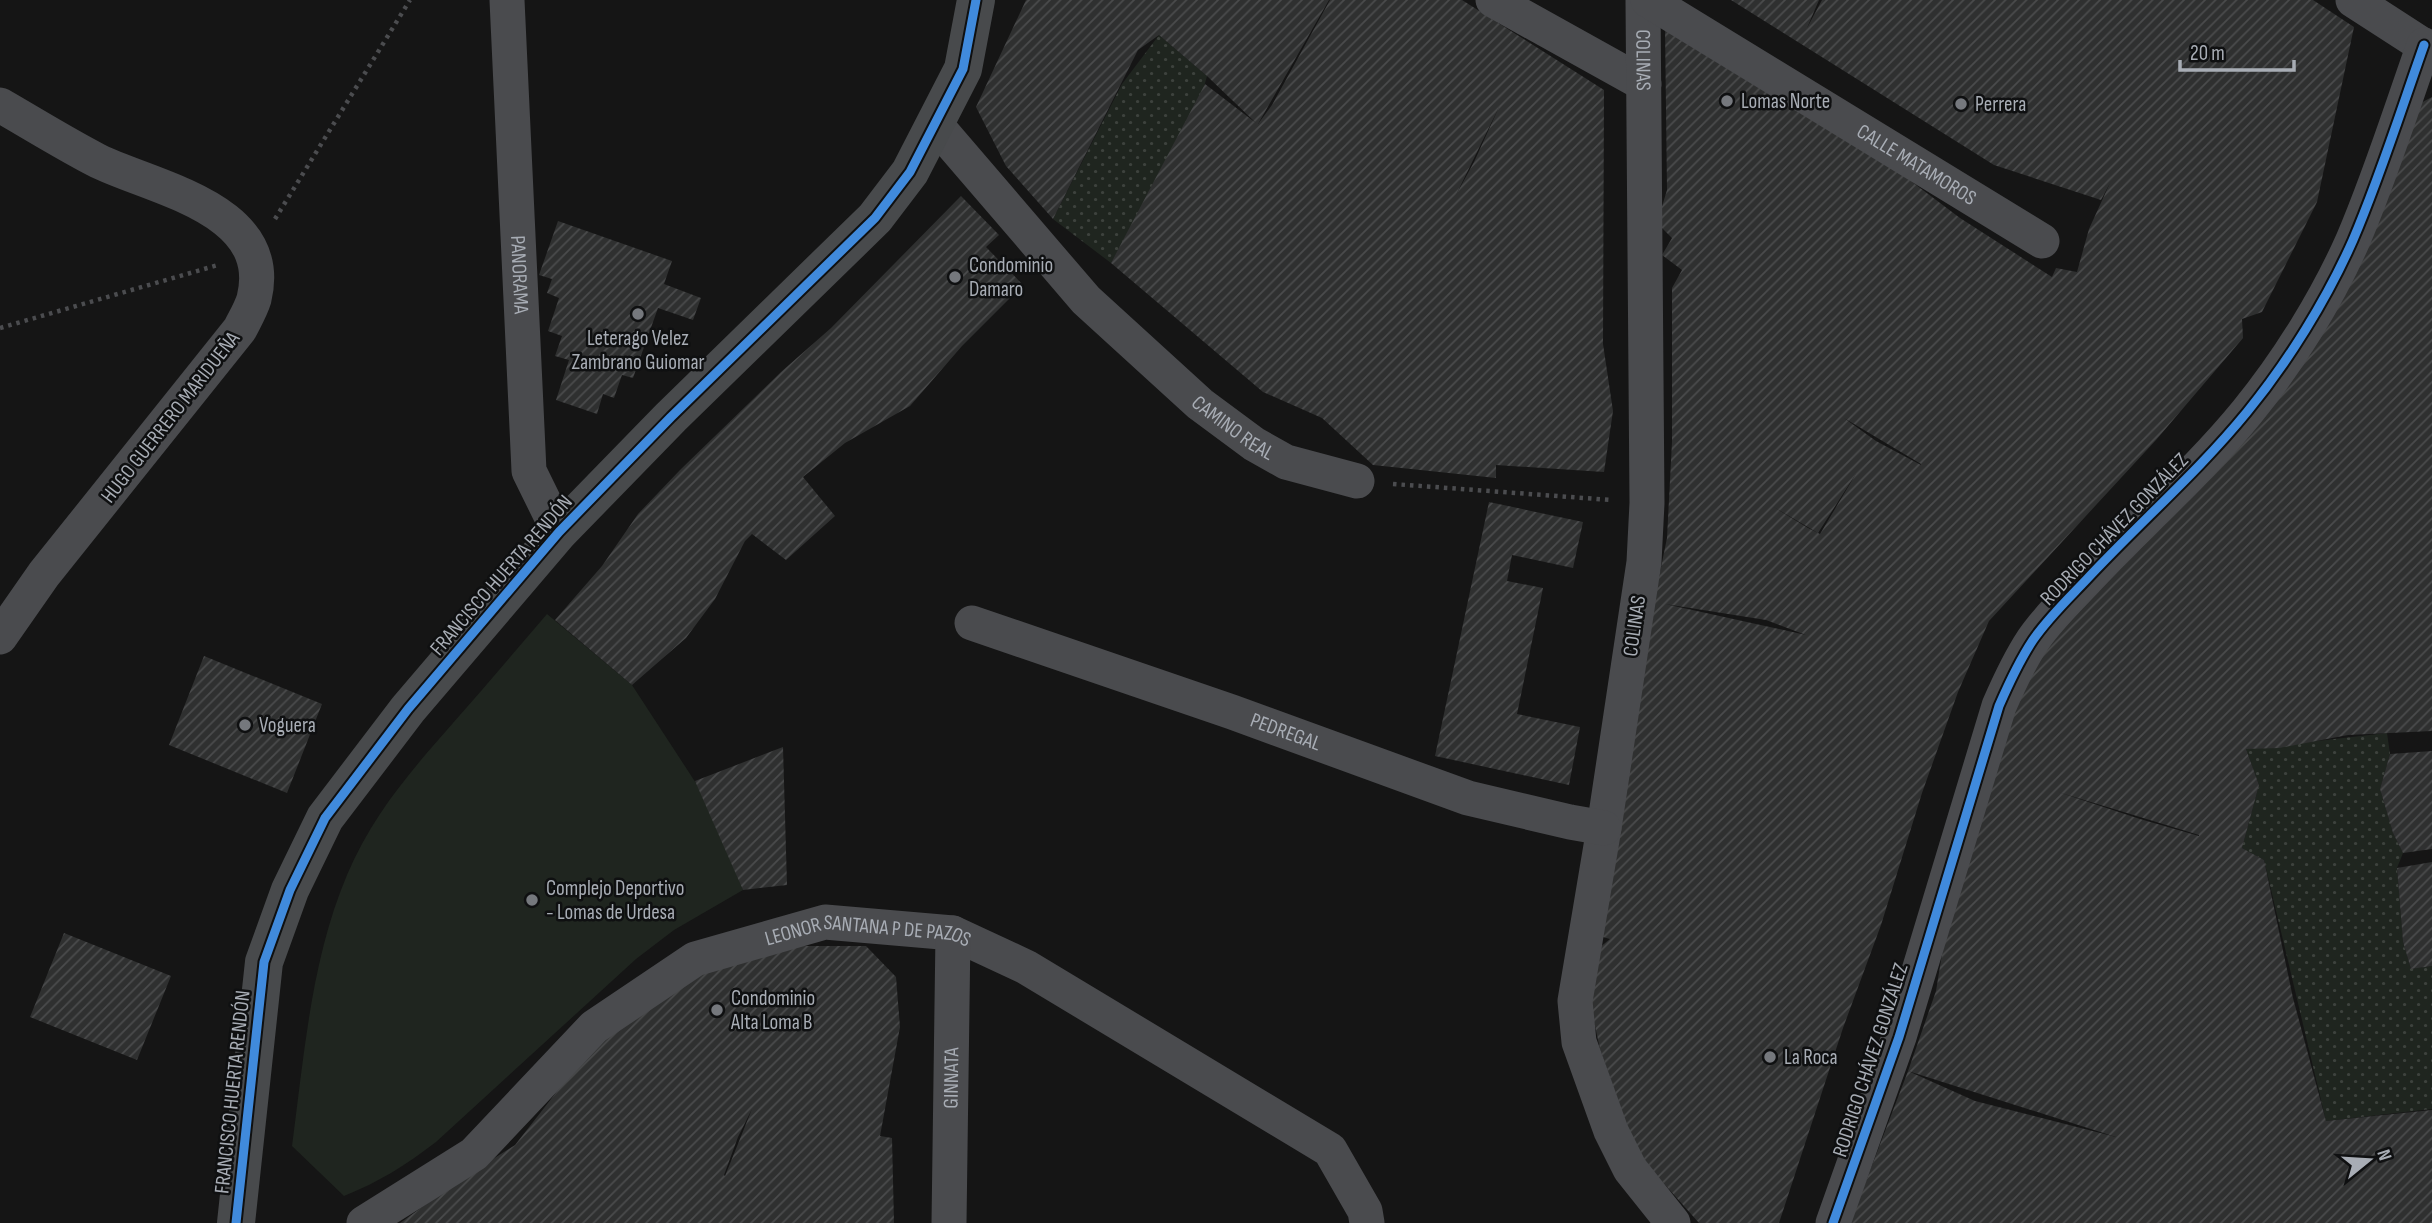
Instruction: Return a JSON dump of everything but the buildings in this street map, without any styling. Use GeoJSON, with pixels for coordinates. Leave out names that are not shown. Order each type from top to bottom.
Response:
{"type":"FeatureCollection","features":[{"type":"Feature","properties":{"kind":"street","name":"FRANCISCO HUERTA RENDÓN"},"geometry":{"type":"LineString","coordinates":[[236,1223],[264,962],[290,890],[326,818],[408,709],[559,532],[671,417],[875,218],[909,172],[963,69],[976,0]]}},
{"type":"Feature","properties":{"kind":"street"},"geometry":{"type":"LineString","coordinates":[[1493,0],[1644,84]]}},
{"type":"Feature","properties":{"kind":"street","name":"COLINAS"},"geometry":{"type":"LineString","coordinates":[[1646,0],[1644,84],[1647,503],[1644,562],[1575,1001],[1579,1042],[1611,1131],[1630,1169],[1673,1223]]}},
{"type":"Feature","properties":{"kind":"street","name":"CALLE MATAMOROS"},"geometry":{"type":"LineString","coordinates":[[1646,0],[2042,241]]}},
{"type":"Feature","properties":{"kind":"street"},"geometry":{"type":"LineString","coordinates":[[2356,1],[2428,48]]}},
{"type":"Feature","properties":{"kind":"street","name":"PANORAMA"},"geometry":{"type":"LineString","coordinates":[[506,3],[529,471],[559,532]]}},
{"type":"Feature","properties":{"kind":"street","name":"RODRIGO CHÁVEZ GONZÁLEZ"},"geometry":{"type":"LineString","coordinates":[[1833,1223],[1899,1037],[1999,706],[2014,671],[2034,638],[2065,603],[2113,551],[2222,443],[2298,339],[2327,293],[2353,241],[2428,48]]}},
{"type":"Feature","properties":{"kind":"street","name":"HUGO GUERRERO MARIDUEÑA"},"geometry":{"type":"LineString","coordinates":[[0,105],[98,161],[199,202],[216,212],[240,233],[252,255],[257,279],[253,301],[240,328],[44,574],[0,637]]}},
{"type":"Feature","properties":{"kind":"street","name":"CAMINO REAL"},"geometry":{"type":"LineString","coordinates":[[935,124],[1086,300],[1200,404],[1254,444],[1286,462],[1357,481]]}},
{"type":"Feature","properties":{"kind":"street","name":"PEDREGAL"},"geometry":{"type":"LineString","coordinates":[[972,624],[1232,712],[1468,798],[1604,828]]}},
{"type":"Feature","properties":{"kind":"street","name":"LEONOR SANTANA P DE PAZOS"},"geometry":{"type":"LineString","coordinates":[[364,1223],[474,1154],[594,1027],[695,959],[825,922],[953,933],[1026,967],[1330,1150],[1365,1211],[1367,1223]]}},
{"type":"Feature","properties":{"kind":"street","name":"GINNATA"},"geometry":{"type":"LineString","coordinates":[[949,1223],[953,933]]}},
{"type":"Feature","properties":{"kind":"path"},"geometry":{"type":"LineString","coordinates":[[0,328],[252,255],[410,0]]}},
{"type":"Feature","properties":{"kind":"path"},"geometry":{"type":"LineString","coordinates":[[1357,481],[1647,503]]}},
{"type":"Feature","properties":{"kind":"shaded area"},"geometry":{"type":"Polygon","coordinates":[[[1159,35],[1207,76],[1200,101],[1111,263],[1053,219],[1122,84],[1159,35]]]}},
{"type":"Feature","properties":{"kind":"shaded area","name":"Complejo Deportivo - Lomas de Urdesa"},"geometry":{"type":"Polygon","coordinates":[[[547,614],[632,685],[707,800],[743,890],[674,930],[636,959],[436,1142],[392,1172],[344,1196],[292,1146],[310,1009],[335,907],[368,832],[394,795],[547,614]]]}},
{"type":"Feature","properties":{"kind":"shaded area"},"geometry":{"type":"Polygon","coordinates":[[[2387,733],[2390,754],[2380,789],[2393,833],[2403,853],[2397,868],[2403,942],[2411,969],[2432,966],[2432,1109],[2326,1121],[2264,860],[2242,848],[2259,785],[2246,749],[2387,733]]]}},
{"type":"Feature","properties":{"kind":"cycle path"},"geometry":{"type":"LineString","coordinates":[[236,1223],[264,962],[290,890],[325,818],[408,709],[559,532],[671,417],[875,218],[910,172],[963,69],[976,0]]}},
{"type":"Feature","properties":{"kind":"cycle path"},"geometry":{"type":"LineString","coordinates":[[1833,1223],[1899,1037],[1999,706],[2014,672],[2033,640],[2052,616],[2228,434],[2292,351],[2319,307],[2353,240],[2424,45]]}},
{"type":"Feature","properties":{"kind":"place","name":"Lomas Norte"},"geometry":{"type":"Point","coordinates":[1727,101]}},
{"type":"Feature","properties":{"kind":"place","name":"Perrera"},"geometry":{"type":"Point","coordinates":[1961,104]}},
{"type":"Feature","properties":{"kind":"place","name":"Condominio Damaro"},"geometry":{"type":"Point","coordinates":[955,277]}},
{"type":"Feature","properties":{"kind":"place","name":"Leterago Velez Zambrano Guiomar"},"geometry":{"type":"Point","coordinates":[638,314]}},
{"type":"Feature","properties":{"kind":"place","name":"Voguera"},"geometry":{"type":"Point","coordinates":[245,725]}},
{"type":"Feature","properties":{"kind":"place","name":"Complejo Deportivo - Lomas de Urdesa"},"geometry":{"type":"Point","coordinates":[532,900]}},
{"type":"Feature","properties":{"kind":"place","name":"Condominio Alta Loma B"},"geometry":{"type":"Point","coordinates":[717,1010]}},
{"type":"Feature","properties":{"kind":"place","name":"La Roca"},"geometry":{"type":"Point","coordinates":[1770,1057]}}]}
